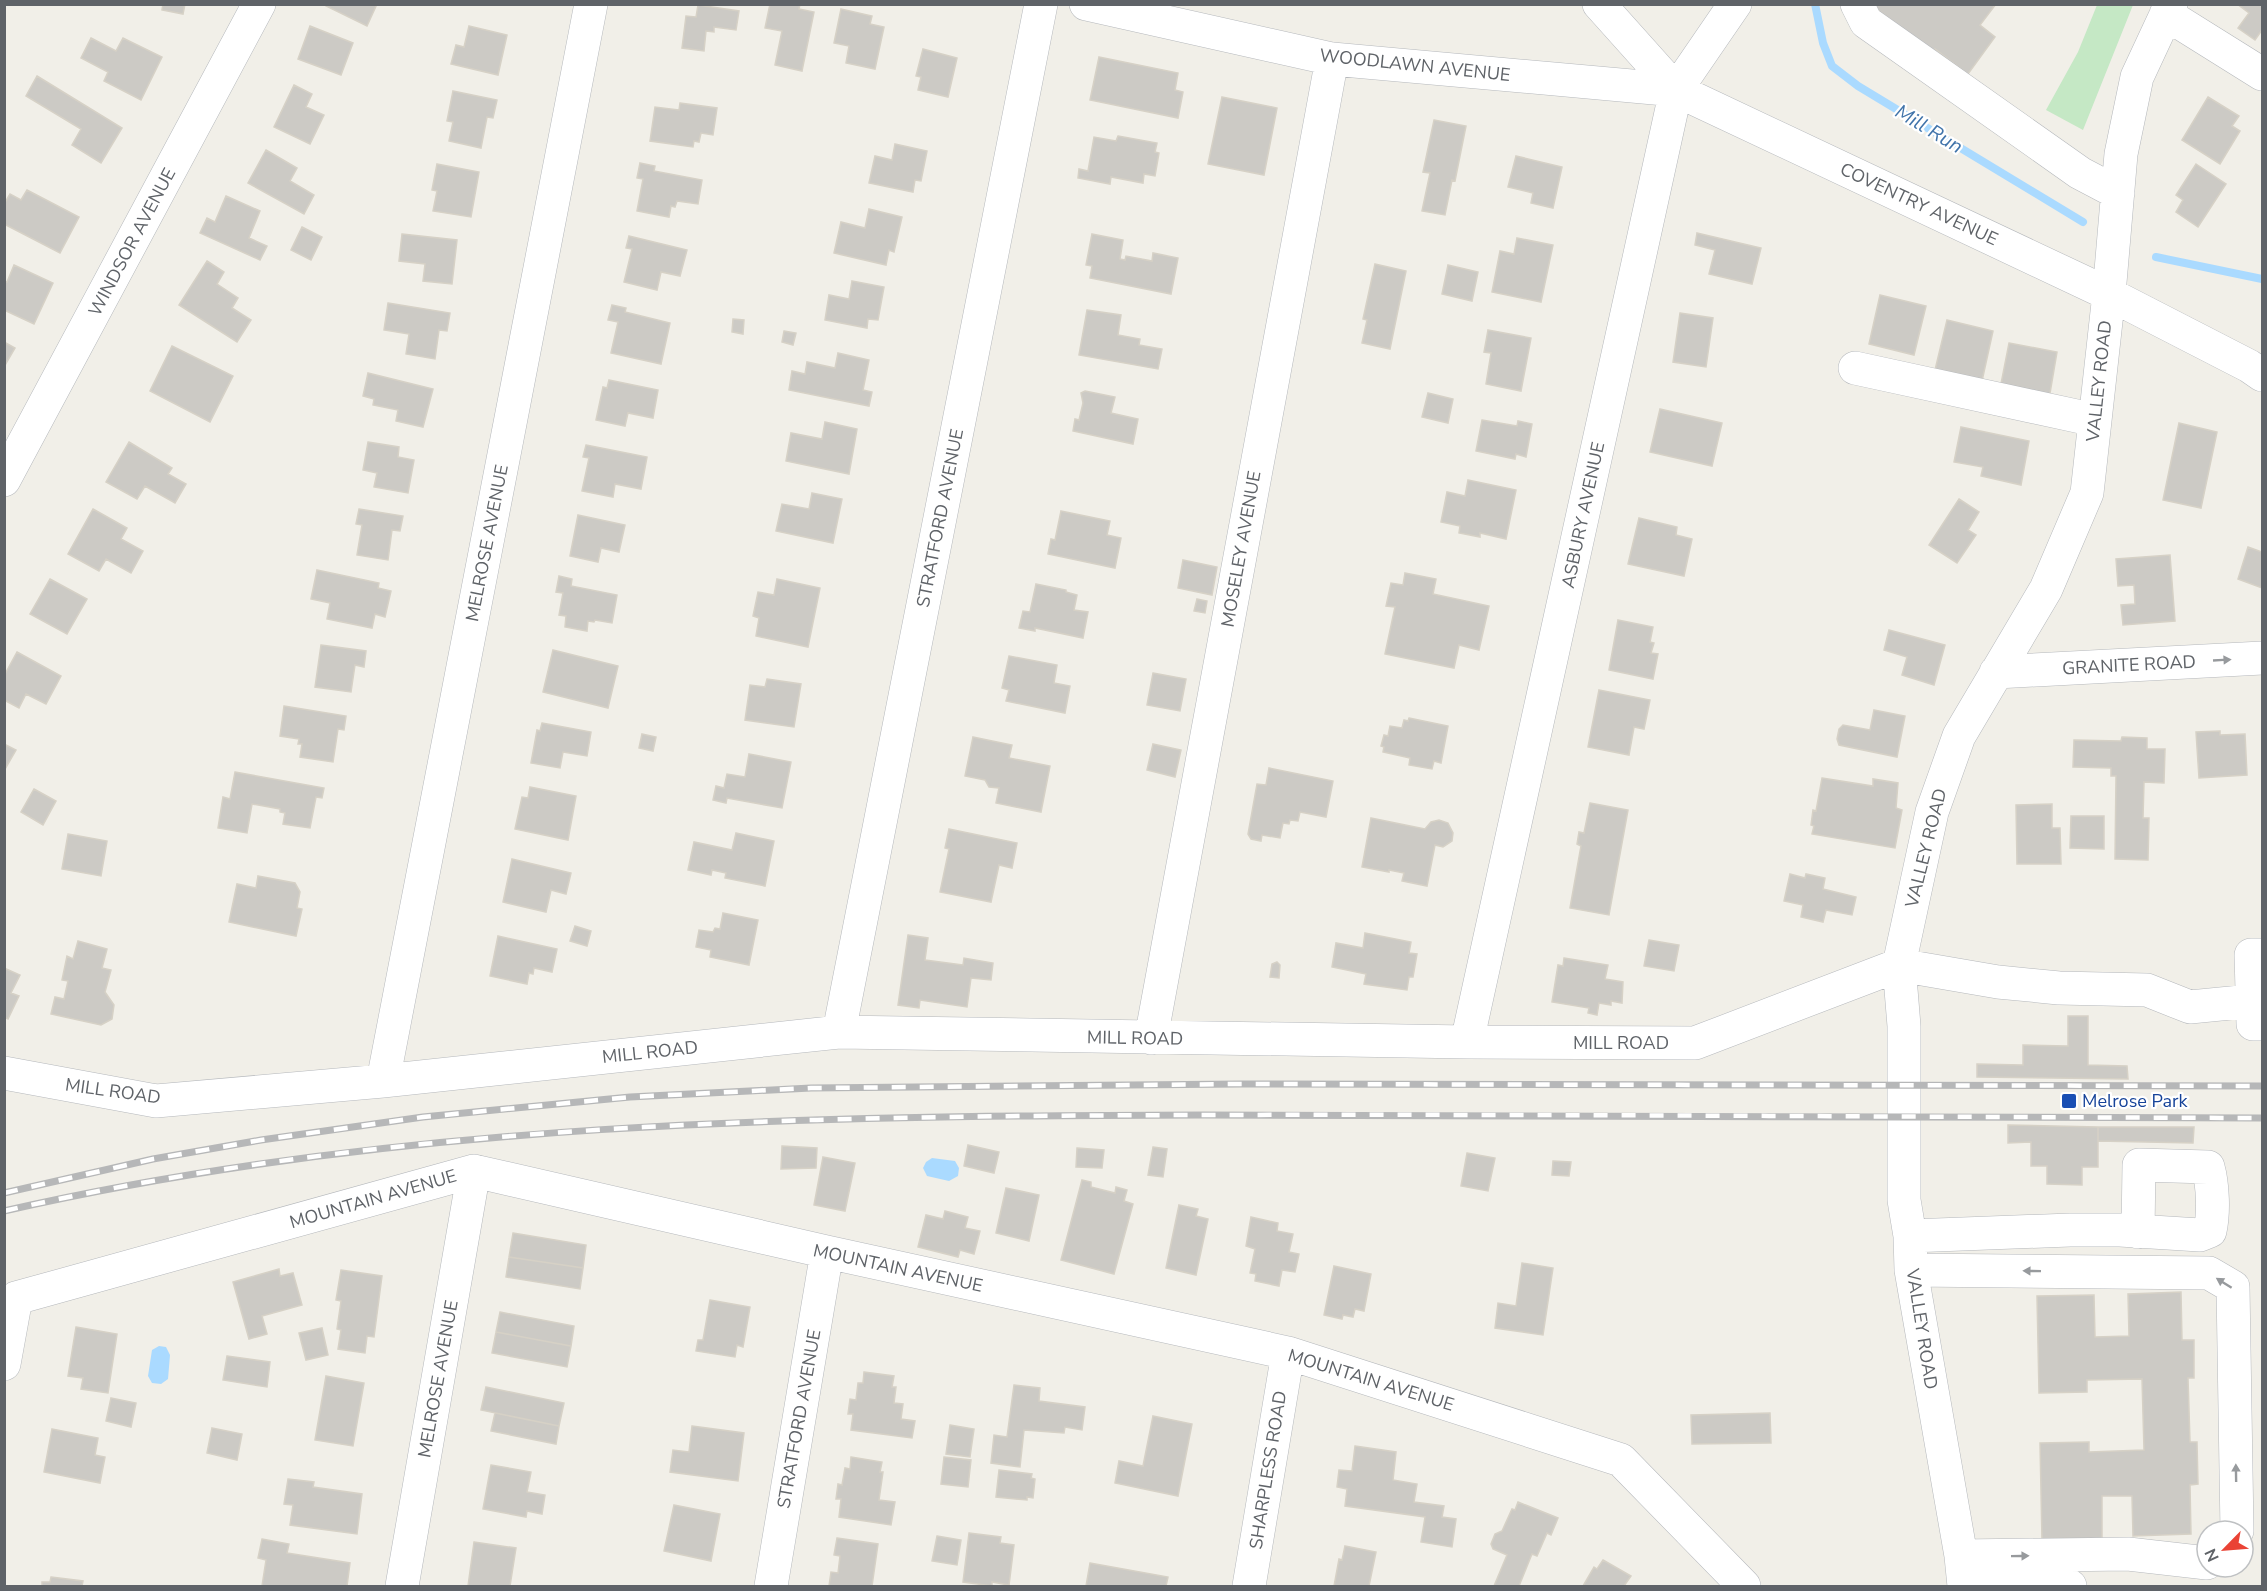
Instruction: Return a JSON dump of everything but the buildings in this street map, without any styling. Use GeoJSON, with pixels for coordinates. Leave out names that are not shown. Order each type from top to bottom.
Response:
{"type":"FeatureCollection","features":[{"type":"Feature","properties":{"kind":"street","name":"WINDSOR AVENUE"},"geometry":{"type":"LineString","coordinates":[[4,480],[259,4]]}},
{"type":"Feature","properties":{"kind":"street","name":"MELROSE AVENUE"},"geometry":{"type":"LineString","coordinates":[[383,1081],[591,4]]}},
{"type":"Feature","properties":{"kind":"street","name":"STRATFORD AVENUE"},"geometry":{"type":"LineString","coordinates":[[839,1032],[1041,4]]}},
{"type":"Feature","properties":{"kind":"street","name":"WOODLAWN AVENUE"},"geometry":{"type":"LineString","coordinates":[[1086,4],[1332,59],[1676,90]]}},
{"type":"Feature","properties":{"kind":"street","name":"COVENTRY AVENUE"},"geometry":{"type":"LineString","coordinates":[[1599,4],[1676,90],[2109,294],[2262,375]]}},
{"type":"Feature","properties":{"kind":"street","name":"ASBURY AVENUE"},"geometry":{"type":"LineString","coordinates":[[1467,1042],[1676,90],[1735,4]]}},
{"type":"Feature","properties":{"kind":"street"},"geometry":{"type":"LineString","coordinates":[[1857,4],[1866,22],[2080,173],[2118,193]]}},
{"type":"Feature","properties":{"kind":"street"},"geometry":{"type":"LineString","coordinates":[[2169,9],[2262,74]]}},
{"type":"Feature","properties":{"kind":"street","name":"VALLEY ROAD"},"geometry":{"type":"LineString","coordinates":[[1964,1574],[1911,1270],[1910,1236],[1904,1200],[1904,1026],[1899,965],[1932,812],[1959,736],[2046,589],[2087,493],[2109,294],[2121,154],[2137,77],[2169,9]]}},
{"type":"Feature","properties":{"kind":"street","name":"MOSELEY AVENUE"},"geometry":{"type":"LineString","coordinates":[[1151,1038],[1332,59]]}},
{"type":"Feature","properties":{"kind":"street"},"geometry":{"type":"LineString","coordinates":[[1855,368],[2095,420]]}},
{"type":"Feature","properties":{"kind":"street","name":"GRANITE ROAD"},"geometry":{"type":"LineString","coordinates":[[1996,672],[2262,658]]}},
{"type":"Feature","properties":{"kind":"street"},"geometry":{"type":"LineString","coordinates":[[1899,965],[1998,982],[2059,988],[2147,990],[2190,1007],[2257,1013],[2251,955],[2262,955]]}},
{"type":"Feature","properties":{"kind":"street","name":"MILL ROAD"},"geometry":{"type":"LineString","coordinates":[[4,1073],[156,1101],[383,1081],[839,1032],[1151,1038],[1695,1043],[1899,965]]}},
{"type":"Feature","properties":{"kind":"street","name":"MELROSE AVENUE"},"geometry":{"type":"LineString","coordinates":[[402,1587],[474,1171]]}},
{"type":"Feature","properties":{"kind":"street","name":"MOUNTAIN AVENUE"},"geometry":{"type":"LineString","coordinates":[[10,1302],[474,1171],[828,1252],[1288,1353],[1621,1460],[1744,1587]]}},
{"type":"Feature","properties":{"kind":"street"},"geometry":{"type":"LineString","coordinates":[[1910,1236],[2070,1230],[2138,1232]]}},
{"type":"Feature","properties":{"kind":"street","name":"STRATFORD AVENUE"},"geometry":{"type":"LineString","coordinates":[[771,1587],[828,1252]]}},
{"type":"Feature","properties":{"kind":"street"},"geometry":{"type":"LineString","coordinates":[[1911,1270],[2209,1273],[2233,1287],[2237,1519]]}},
{"type":"Feature","properties":{"kind":"street"},"geometry":{"type":"LineString","coordinates":[[4,1364],[10,1302]]}},
{"type":"Feature","properties":{"kind":"street","name":"SHARPLESS ROAD"},"geometry":{"type":"LineString","coordinates":[[1249,1587],[1288,1353]]}},
{"type":"Feature","properties":{"kind":"street"},"geometry":{"type":"LineString","coordinates":[[1964,1574],[2128,1554],[2195,1562]]}},
{"type":"Feature","properties":{"kind":"street"},"geometry":{"type":"LineString","coordinates":[[1964,1574],[2070,1587]]}},
{"type":"Feature","properties":{"kind":"green space"},"geometry":{"type":"Polygon","coordinates":[[[2097,5],[2133,5],[2083,130],[2046,110],[2078,52],[2097,5]]]}},
{"type":"Feature","properties":{"kind":"water"},"geometry":{"type":"Polygon","coordinates":[[[932,1158],[955,1161],[959,1168],[958,1176],[949,1181],[927,1176],[923,1168],[932,1158]]]}},
{"type":"Feature","properties":{"kind":"water"},"geometry":{"type":"Polygon","coordinates":[[[159,1346],[166,1347],[170,1355],[168,1379],[161,1384],[152,1383],[148,1376],[152,1350],[159,1346]]]}},
{"type":"Feature","properties":{"kind":"waterway","name":"Mill Run"},"geometry":{"type":"LineString","coordinates":[[1815,4],[1823,43],[1832,66],[1858,86],[2083,222]]}},
{"type":"Feature","properties":{"kind":"waterway","name":"Mill Run"},"geometry":{"type":"LineString","coordinates":[[2156,257],[2262,279]]}},
{"type":"Feature","properties":{"kind":"railway"},"geometry":{"type":"LineString","coordinates":[[4,1193],[153,1159],[261,1140],[423,1117],[630,1097],[811,1088],[1241,1084],[2262,1086]]}},
{"type":"Feature","properties":{"kind":"railway"},"geometry":{"type":"LineString","coordinates":[[4,1211],[152,1181],[301,1158],[451,1141],[752,1122],[1204,1115],[2262,1118]]}},
{"type":"Feature","properties":{"kind":"place","name":"Melrose Park"},"geometry":{"type":"Point","coordinates":[2069,1101]}}]}
